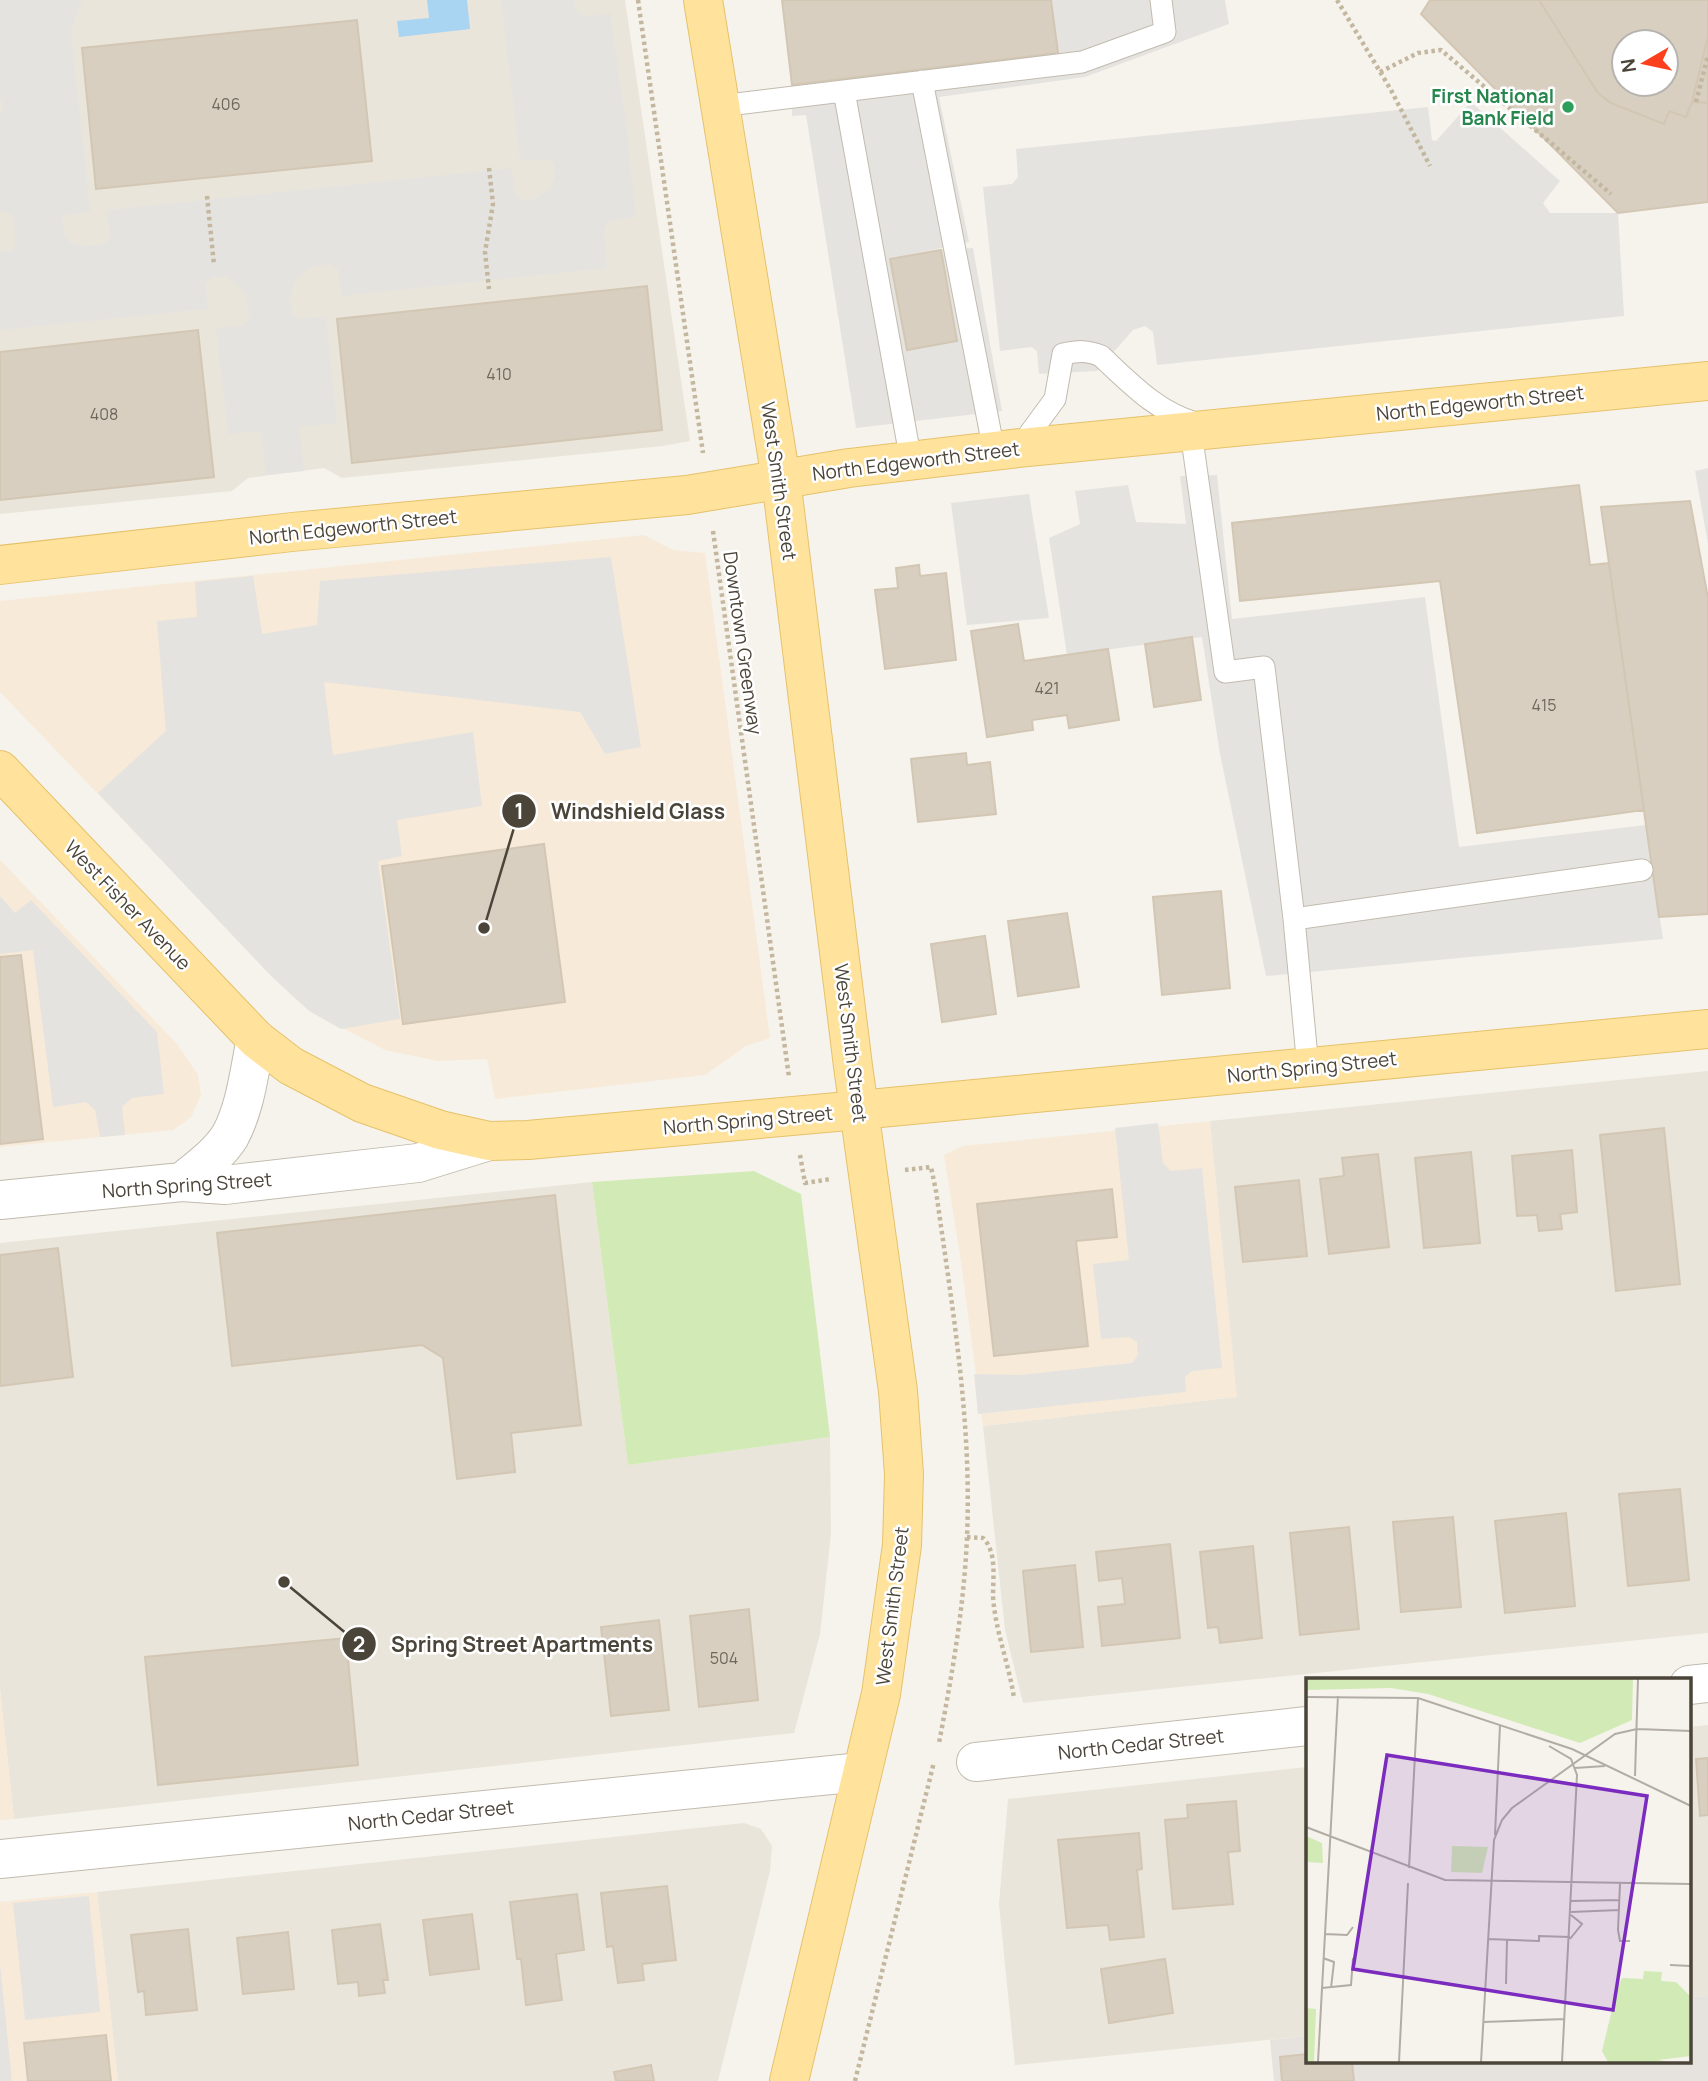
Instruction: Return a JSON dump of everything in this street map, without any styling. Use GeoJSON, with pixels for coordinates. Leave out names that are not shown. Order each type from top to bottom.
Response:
{"type":"FeatureCollection","features":[{"type":"Feature","properties":{"kind":"main road","name":"West Smith Street"},"geometry":{"type":"LineString","coordinates":[[703,0],[781,479],[859,1111],[898,1391],[904,1474],[902,1545],[881,1694],[789,2081]]}},
{"type":"Feature","properties":{"kind":"main road","name":"North Edgeworth Street"},"geometry":{"type":"LineString","coordinates":[[0,565],[292,532],[708,491],[1006,450],[1708,381]]}},
{"type":"Feature","properties":{"kind":"main road","name":"West Fisher Avenue"},"geometry":{"type":"LineString","coordinates":[[0,770],[256,1039],[291,1066],[362,1103],[440,1130],[489,1141]]}},
{"type":"Feature","properties":{"kind":"main road","name":"North Spring Street"},"geometry":{"type":"LineString","coordinates":[[489,1141],[528,1140],[859,1111],[1708,1029]]}},
{"type":"Feature","properties":{"kind":"street"},"geometry":{"type":"LineString","coordinates":[[182,1182],[229,1138],[243,1104],[256,1039]]}},
{"type":"Feature","properties":{"kind":"street","name":"North Spring Street"},"geometry":{"type":"LineString","coordinates":[[0,1200],[182,1182],[225,1185],[418,1163],[489,1141]]}},
{"type":"Feature","properties":{"kind":"street"},"geometry":{"type":"LineString","coordinates":[[1690,1685],[1708,1683]]}},
{"type":"Feature","properties":{"kind":"street","name":"North Cedar Street"},"geometry":{"type":"LineString","coordinates":[[976,1762],[1306,1726]]}},
{"type":"Feature","properties":{"kind":"street","name":"North Cedar Street"},"geometry":{"type":"LineString","coordinates":[[0,1859],[862,1772]]}},
{"type":"Feature","properties":{"kind":"lane"},"geometry":{"type":"LineString","coordinates":[[720,106],[1082,62],[1165,32],[1161,0]]}},
{"type":"Feature","properties":{"kind":"lane"},"geometry":{"type":"LineString","coordinates":[[922,81],[1006,450]]}},
{"type":"Feature","properties":{"kind":"lane"},"geometry":{"type":"LineString","coordinates":[[844,91],[911,461]]}},
{"type":"Feature","properties":{"kind":"lane"},"geometry":{"type":"LineString","coordinates":[[1006,450],[1055,399],[1063,354],[1080,350],[1101,356],[1152,402],[1205,430],[1225,672],[1264,667],[1294,919],[1308,1068]]}},
{"type":"Feature","properties":{"kind":"lane"},"geometry":{"type":"LineString","coordinates":[[1294,919],[1642,870]]}},
{"type":"Feature","properties":{"kind":"path","name":"Downtown Greenway"},"geometry":{"type":"LineString","coordinates":[[638,0],[805,1183],[913,1169]]}},
{"type":"Feature","properties":{"kind":"path"},"geometry":{"type":"LineString","coordinates":[[1337,0],[1380,72],[1430,166]]}},
{"type":"Feature","properties":{"kind":"path"},"geometry":{"type":"LineString","coordinates":[[1380,72],[1418,54],[1441,50],[1611,194]]}},
{"type":"Feature","properties":{"kind":"path"},"geometry":{"type":"LineString","coordinates":[[1696,102],[1708,55]]}},
{"type":"Feature","properties":{"kind":"path"},"geometry":{"type":"LineString","coordinates":[[489,168],[493,204],[485,252],[489,289]]}},
{"type":"Feature","properties":{"kind":"path"},"geometry":{"type":"LineString","coordinates":[[207,196],[214,265]]}},
{"type":"Feature","properties":{"kind":"path"},"geometry":{"type":"LineString","coordinates":[[967,1537],[983,1538],[990,1545],[993,1558],[993,1599],[1014,1698]]}},
{"type":"Feature","properties":{"kind":"shaded area"},"geometry":{"type":"Polygon","coordinates":[[[0,0],[625,0],[690,441],[663,446],[342,478],[324,468],[248,478],[232,491],[0,514],[0,0]]]}},
{"type":"Feature","properties":{"kind":"shaded area"},"geometry":{"type":"Polygon","coordinates":[[[0,0],[82,0],[71,31],[90,212],[62,216],[65,235],[72,244],[103,244],[110,239],[107,210],[512,168],[515,194],[521,200],[535,199],[549,189],[554,178],[554,165],[548,159],[520,161],[501,0],[574,0],[576,10],[585,17],[610,13],[636,217],[609,221],[604,230],[607,268],[342,296],[338,269],[330,264],[311,267],[297,278],[290,295],[292,314],[297,319],[326,316],[337,423],[299,427],[304,471],[266,475],[261,431],[228,434],[216,328],[243,326],[249,319],[247,298],[238,285],[226,277],[212,277],[206,284],[208,309],[0,330],[0,252],[10,251],[15,247],[14,216],[0,210],[0,115],[3,112],[0,99],[0,0]]]}},
{"type":"Feature","properties":{"kind":"shaded area"},"geometry":{"type":"Polygon","coordinates":[[[1051,0],[1225,0],[1229,24],[1085,77],[939,97],[969,242],[890,259],[906,349],[957,341],[941,250],[973,248],[1002,411],[856,428],[806,115],[792,116],[792,85],[1058,53],[1051,0]]]}},
{"type":"Feature","properties":{"kind":"shaded area"},"geometry":{"type":"Polygon","coordinates":[[[1471,102],[1560,181],[1543,203],[1550,213],[1618,213],[1624,316],[1157,365],[1153,332],[1145,326],[1133,330],[1097,371],[1039,374],[1037,351],[1031,347],[1000,351],[983,187],[1012,184],[1018,177],[1016,149],[1428,107],[1432,140],[1436,141],[1471,102]]]}},
{"type":"Feature","properties":{"kind":"shaded area"},"geometry":{"type":"Polygon","coordinates":[[[1708,468],[1708,544],[1695,471],[1708,468]]]}},
{"type":"Feature","properties":{"kind":"shaded area"},"geometry":{"type":"Polygon","coordinates":[[[1217,475],[1232,619],[1425,597],[1459,847],[1646,825],[1663,939],[1266,976],[1220,754],[1202,637],[1067,655],[1049,538],[1080,524],[1075,491],[1128,485],[1136,522],[1186,524],[1180,476],[1217,475]]]}},
{"type":"Feature","properties":{"kind":"shaded area"},"geometry":{"type":"Polygon","coordinates":[[[1029,494],[1049,618],[967,625],[951,503],[1029,494]]]}},
{"type":"Feature","properties":{"kind":"shaded area"},"geometry":{"type":"Polygon","coordinates":[[[644,535],[673,550],[705,553],[770,1038],[746,1046],[705,1075],[495,1099],[487,1059],[438,1061],[385,1050],[325,1019],[266,969],[0,692],[0,601],[644,535]]]}},
{"type":"Feature","properties":{"kind":"shaded area"},"geometry":{"type":"Polygon","coordinates":[[[611,557],[641,747],[605,754],[580,712],[324,682],[333,755],[473,732],[482,806],[397,820],[402,856],[378,861],[400,1019],[341,1029],[309,1011],[271,976],[98,793],[166,731],[157,621],[197,617],[195,582],[253,576],[262,634],[317,625],[320,581],[611,557]]]}},
{"type":"Feature","properties":{"kind":"shaded area"},"geometry":{"type":"Polygon","coordinates":[[[0,860],[177,1044],[198,1075],[201,1095],[191,1117],[173,1130],[0,1147],[0,860]]]}},
{"type":"Feature","properties":{"kind":"shaded area"},"geometry":{"type":"Polygon","coordinates":[[[0,896],[15,913],[31,900],[157,1032],[164,1094],[132,1098],[122,1107],[125,1135],[100,1137],[95,1110],[86,1102],[53,1107],[33,950],[0,954],[0,896]]]}},
{"type":"Feature","properties":{"kind":"shaded area"},"geometry":{"type":"Polygon","coordinates":[[[1708,1071],[1708,1633],[1023,1703],[1005,1630],[983,1426],[1236,1397],[1210,1121],[1708,1071]]]}},
{"type":"Feature","properties":{"kind":"shaded area"},"geometry":{"type":"Polygon","coordinates":[[[1210,1121],[1237,1397],[983,1426],[944,1155],[963,1146],[1210,1121]]]}},
{"type":"Feature","properties":{"kind":"shaded area"},"geometry":{"type":"Polygon","coordinates":[[[1158,1123],[1163,1163],[1171,1171],[1202,1168],[1222,1368],[1192,1371],[1185,1377],[1186,1392],[978,1414],[974,1374],[1020,1375],[1132,1363],[1138,1355],[1137,1342],[1129,1337],[1101,1339],[1093,1264],[1129,1260],[1115,1128],[1158,1123]]]}},
{"type":"Feature","properties":{"kind":"shaded area"},"geometry":{"type":"Polygon","coordinates":[[[592,1182],[628,1465],[830,1437],[831,1534],[820,1634],[794,1733],[14,1819],[0,1689],[0,1243],[592,1182]]]}},
{"type":"Feature","properties":{"kind":"shaded area"},"geometry":{"type":"Polygon","coordinates":[[[0,1689],[14,1819],[0,1820],[0,1689]]]}},
{"type":"Feature","properties":{"kind":"shaded area"},"geometry":{"type":"Polygon","coordinates":[[[1708,1725],[1708,1996],[1690,1997],[1690,1727],[1708,1725]]]}},
{"type":"Feature","properties":{"kind":"shaded area"},"geometry":{"type":"Polygon","coordinates":[[[1306,1767],[1306,2036],[1015,2065],[999,1904],[1008,1799],[1306,1767]]]}},
{"type":"Feature","properties":{"kind":"shaded area"},"geometry":{"type":"Polygon","coordinates":[[[744,1823],[761,1829],[772,1846],[770,1871],[718,2081],[118,2081],[97,1892],[744,1823]]]}},
{"type":"Feature","properties":{"kind":"shaded area"},"geometry":{"type":"Polygon","coordinates":[[[97,1892],[118,2081],[0,2081],[0,1902],[97,1892]]]}},
{"type":"Feature","properties":{"kind":"shaded area"},"geometry":{"type":"Polygon","coordinates":[[[89,1896],[100,2012],[25,2020],[13,1903],[89,1896]]]}},
{"type":"Feature","properties":{"kind":"shaded area"},"geometry":{"type":"Polygon","coordinates":[[[0,1964],[12,2081],[0,2081],[0,1964]]]}},
{"type":"Feature","properties":{"kind":"shaded area"},"geometry":{"type":"Polygon","coordinates":[[[1708,1996],[1708,2081],[1274,2081],[1270,2040],[1306,2036],[1306,2064],[1690,2064],[1690,1997],[1708,1996]]]}},
{"type":"Feature","properties":{"kind":"green space"},"geometry":{"type":"Polygon","coordinates":[[[754,1171],[801,1194],[830,1437],[628,1465],[592,1182],[754,1171]]]}},
{"type":"Feature","properties":{"kind":"water"},"geometry":{"type":"Polygon","coordinates":[[[427,0],[467,0],[470,29],[399,37],[397,21],[429,18],[427,0]]]}},
{"type":"Feature","properties":{"kind":"building"},"geometry":{"type":"Polygon","coordinates":[[[782,0],[1051,0],[1058,53],[792,85],[782,0]]]}},
{"type":"Feature","properties":{"kind":"building","name":"First National Bank Field"},"geometry":{"type":"Polygon","coordinates":[[[1430,0],[1539,0],[1598,93],[1611,103],[1664,124],[1669,111],[1686,117],[1692,102],[1708,103],[1708,202],[1618,213],[1421,14],[1430,0]]]}},
{"type":"Feature","properties":{"kind":"building"},"geometry":{"type":"Polygon","coordinates":[[[1539,0],[1708,0],[1708,36],[1686,117],[1669,111],[1664,124],[1611,103],[1598,93],[1539,0]]]}},
{"type":"Feature","properties":{"kind":"building"},"geometry":{"type":"Polygon","coordinates":[[[357,20],[372,161],[96,189],[82,48],[357,20]]]}},
{"type":"Feature","properties":{"kind":"building"},"geometry":{"type":"Polygon","coordinates":[[[1708,36],[1708,103],[1692,102],[1708,36]]]}},
{"type":"Feature","properties":{"kind":"building"},"geometry":{"type":"Polygon","coordinates":[[[941,250],[957,341],[907,350],[890,259],[941,250]]]}},
{"type":"Feature","properties":{"kind":"building"},"geometry":{"type":"Polygon","coordinates":[[[647,286],[662,430],[352,463],[337,319],[647,286]]]}},
{"type":"Feature","properties":{"kind":"building"},"geometry":{"type":"Polygon","coordinates":[[[198,330],[214,477],[0,500],[0,352],[198,330]]]}},
{"type":"Feature","properties":{"kind":"building"},"geometry":{"type":"Polygon","coordinates":[[[1579,485],[1590,565],[1609,563],[1644,810],[1477,833],[1440,581],[1240,601],[1232,523],[1579,485]]]}},
{"type":"Feature","properties":{"kind":"building"},"geometry":{"type":"Polygon","coordinates":[[[1690,501],[1708,598],[1708,914],[1659,917],[1601,507],[1690,501]]]}},
{"type":"Feature","properties":{"kind":"building"},"geometry":{"type":"Polygon","coordinates":[[[919,565],[920,576],[946,573],[956,660],[885,669],[875,590],[898,588],[896,568],[919,565]]]}},
{"type":"Feature","properties":{"kind":"building"},"geometry":{"type":"Polygon","coordinates":[[[1018,624],[1024,661],[1108,649],[1119,720],[1069,728],[1067,715],[1032,720],[1033,730],[987,737],[971,631],[1018,624]]]}},
{"type":"Feature","properties":{"kind":"building"},"geometry":{"type":"Polygon","coordinates":[[[1192,637],[1201,700],[1154,707],[1145,644],[1192,637]]]}},
{"type":"Feature","properties":{"kind":"building"},"geometry":{"type":"Polygon","coordinates":[[[966,753],[967,765],[990,762],[996,814],[918,822],[911,759],[966,753]]]}},
{"type":"Feature","properties":{"kind":"building"},"geometry":{"type":"Polygon","coordinates":[[[544,844],[565,1002],[403,1024],[382,866],[544,844]]]}},
{"type":"Feature","properties":{"kind":"building"},"geometry":{"type":"Polygon","coordinates":[[[1221,891],[1230,988],[1162,995],[1153,897],[1221,891]]]}},
{"type":"Feature","properties":{"kind":"building"},"geometry":{"type":"Polygon","coordinates":[[[1067,913],[1079,987],[1018,996],[1008,921],[1067,913]]]}},
{"type":"Feature","properties":{"kind":"building"},"geometry":{"type":"Polygon","coordinates":[[[985,936],[996,1014],[942,1022],[931,944],[985,936]]]}},
{"type":"Feature","properties":{"kind":"building"},"geometry":{"type":"Polygon","coordinates":[[[21,955],[43,1139],[0,1144],[0,957],[21,955]]]}},
{"type":"Feature","properties":{"kind":"building"},"geometry":{"type":"Polygon","coordinates":[[[1664,1128],[1680,1284],[1616,1291],[1600,1135],[1664,1128]]]}},
{"type":"Feature","properties":{"kind":"building"},"geometry":{"type":"Polygon","coordinates":[[[1572,1150],[1577,1212],[1560,1214],[1562,1229],[1539,1231],[1537,1215],[1517,1216],[1512,1156],[1572,1150]]]}},
{"type":"Feature","properties":{"kind":"building"},"geometry":{"type":"Polygon","coordinates":[[[1471,1152],[1480,1243],[1424,1248],[1415,1158],[1471,1152]]]}},
{"type":"Feature","properties":{"kind":"building"},"geometry":{"type":"Polygon","coordinates":[[[1378,1154],[1389,1247],[1329,1254],[1320,1179],[1344,1176],[1342,1158],[1378,1154]]]}},
{"type":"Feature","properties":{"kind":"building"},"geometry":{"type":"Polygon","coordinates":[[[1299,1180],[1307,1256],[1243,1262],[1235,1187],[1299,1180]]]}},
{"type":"Feature","properties":{"kind":"building"},"geometry":{"type":"Polygon","coordinates":[[[1112,1189],[1117,1237],[1076,1241],[1088,1346],[994,1356],[977,1204],[1112,1189]]]}},
{"type":"Feature","properties":{"kind":"building"},"geometry":{"type":"Polygon","coordinates":[[[555,1195],[581,1425],[511,1433],[515,1472],[457,1479],[443,1358],[422,1345],[232,1366],[217,1233],[555,1195]]]}},
{"type":"Feature","properties":{"kind":"building"},"geometry":{"type":"Polygon","coordinates":[[[58,1248],[73,1377],[0,1386],[0,1255],[58,1248]]]}},
{"type":"Feature","properties":{"kind":"building"},"geometry":{"type":"Polygon","coordinates":[[[1680,1489],[1689,1580],[1628,1586],[1619,1494],[1680,1489]]]}},
{"type":"Feature","properties":{"kind":"building"},"geometry":{"type":"Polygon","coordinates":[[[1566,1513],[1575,1606],[1505,1613],[1495,1521],[1566,1513]]]}},
{"type":"Feature","properties":{"kind":"building"},"geometry":{"type":"Polygon","coordinates":[[[1453,1517],[1461,1607],[1401,1612],[1393,1522],[1453,1517]]]}},
{"type":"Feature","properties":{"kind":"building"},"geometry":{"type":"Polygon","coordinates":[[[1349,1527],[1359,1629],[1300,1635],[1290,1533],[1349,1527]]]}},
{"type":"Feature","properties":{"kind":"building"},"geometry":{"type":"Polygon","coordinates":[[[1170,1544],[1180,1638],[1102,1646],[1098,1607],[1125,1604],[1122,1578],[1099,1581],[1096,1552],[1170,1544]]]}},
{"type":"Feature","properties":{"kind":"building"},"geometry":{"type":"Polygon","coordinates":[[[1253,1546],[1262,1638],[1220,1643],[1218,1627],[1208,1628],[1200,1552],[1253,1546]]]}},
{"type":"Feature","properties":{"kind":"building"},"geometry":{"type":"Polygon","coordinates":[[[1075,1565],[1083,1647],[1031,1652],[1023,1571],[1075,1565]]]}},
{"type":"Feature","properties":{"kind":"building"},"geometry":{"type":"Polygon","coordinates":[[[749,1609],[758,1700],[699,1707],[690,1616],[749,1609]]]}},
{"type":"Feature","properties":{"kind":"building"},"geometry":{"type":"Polygon","coordinates":[[[659,1620],[669,1710],[611,1716],[601,1627],[659,1620]]]}},
{"type":"Feature","properties":{"kind":"building"},"geometry":{"type":"Polygon","coordinates":[[[346,1638],[358,1765],[158,1785],[145,1657],[346,1638]]]}},
{"type":"Feature","properties":{"kind":"building"},"geometry":{"type":"Polygon","coordinates":[[[1708,1758],[1708,1815],[1700,1816],[1696,1759],[1708,1758]]]}},
{"type":"Feature","properties":{"kind":"building"},"geometry":{"type":"Polygon","coordinates":[[[1236,1801],[1240,1851],[1228,1852],[1233,1904],[1173,1909],[1165,1820],[1188,1818],[1187,1805],[1236,1801]]]}},
{"type":"Feature","properties":{"kind":"building"},"geometry":{"type":"Polygon","coordinates":[[[1139,1833],[1142,1869],[1137,1870],[1144,1937],[1110,1940],[1108,1925],[1067,1928],[1058,1840],[1139,1833]]]}},
{"type":"Feature","properties":{"kind":"building"},"geometry":{"type":"Polygon","coordinates":[[[667,1886],[676,1960],[642,1964],[644,1980],[618,1983],[613,1946],[607,1947],[601,1893],[667,1886]]]}},
{"type":"Feature","properties":{"kind":"building"},"geometry":{"type":"Polygon","coordinates":[[[577,1894],[584,1950],[556,1954],[562,2000],[526,2005],[521,1959],[517,1959],[510,1902],[577,1894]]]}},
{"type":"Feature","properties":{"kind":"building"},"geometry":{"type":"Polygon","coordinates":[[[472,1914],[479,1969],[430,1975],[423,1920],[472,1914]]]}},
{"type":"Feature","properties":{"kind":"building"},"geometry":{"type":"Polygon","coordinates":[[[380,1924],[388,1980],[383,1980],[385,1993],[359,1996],[358,1982],[338,1984],[332,1930],[380,1924]]]}},
{"type":"Feature","properties":{"kind":"building"},"geometry":{"type":"Polygon","coordinates":[[[188,1929],[197,2010],[146,2015],[144,1991],[138,1992],[131,1935],[188,1929]]]}},
{"type":"Feature","properties":{"kind":"building"},"geometry":{"type":"Polygon","coordinates":[[[288,1932],[294,1989],[243,1994],[237,1938],[288,1932]]]}},
{"type":"Feature","properties":{"kind":"building"},"geometry":{"type":"Polygon","coordinates":[[[1165,1959],[1173,2013],[1109,2023],[1101,1969],[1165,1959]]]}},
{"type":"Feature","properties":{"kind":"building"},"geometry":{"type":"Polygon","coordinates":[[[106,2035],[111,2081],[28,2081],[24,2043],[106,2035]]]}},
{"type":"Feature","properties":{"kind":"building"},"geometry":{"type":"Polygon","coordinates":[[[1306,2054],[1306,2064],[1352,2064],[1354,2081],[1282,2081],[1280,2057],[1306,2054]]]}},
{"type":"Feature","properties":{"kind":"building"},"geometry":{"type":"Polygon","coordinates":[[[651,2065],[654,2081],[616,2081],[614,2072],[651,2065]]]}},
{"type":"Feature","properties":{"kind":"place","name":"First National Bank Field"},"geometry":{"type":"Point","coordinates":[1568,107]}},
{"type":"Feature","properties":{"kind":"place","name":"Windshield Glass"},"geometry":{"type":"Point","coordinates":[484,928]}},
{"type":"Feature","properties":{"kind":"place","name":"Spring Street Apartments"},"geometry":{"type":"Point","coordinates":[284,1582]}}]}
